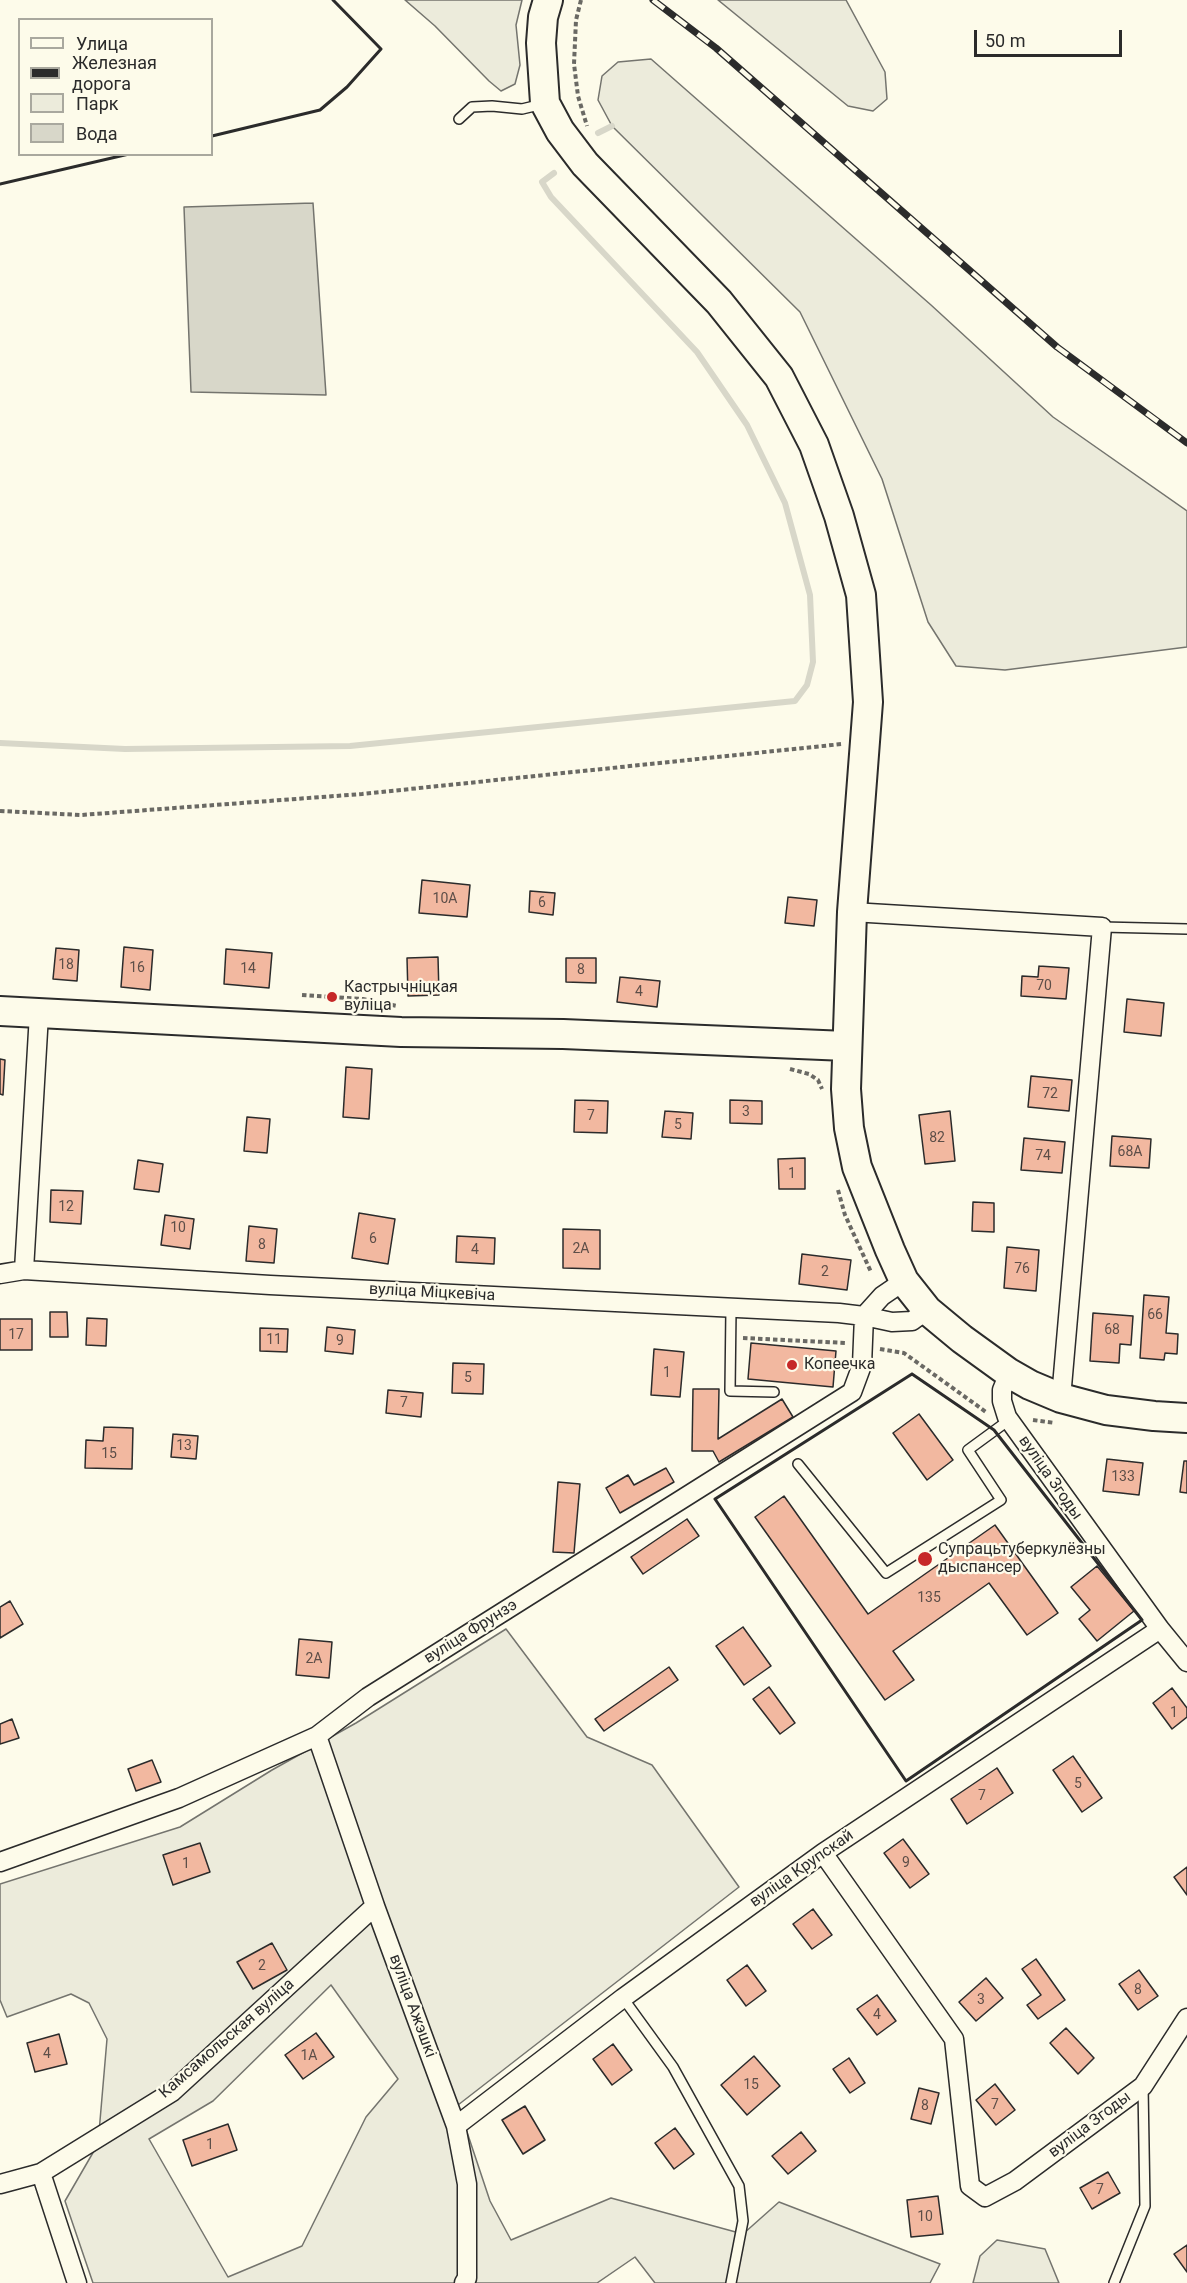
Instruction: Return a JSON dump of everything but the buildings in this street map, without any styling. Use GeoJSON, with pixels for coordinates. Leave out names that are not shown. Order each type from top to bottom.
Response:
{"type":"FeatureCollection","features":[{"type":"Feature","properties":{"kind":"main road"},"geometry":{"type":"LineString","coordinates":[[548,0],[543,17],[541,43],[545,103],[560,131],[585,164],[719,302],[779,377],[814,445],[839,516],[861,595],[868,702],[852,912],[846,1046],[847,1099],[849,1128],[856,1167],[904,1281],[927,1310],[962,1339],[1009,1373],[1030,1385],[1061,1398],[1106,1410],[1187,1418]]}},
{"type":"Feature","properties":{"kind":"main road"},"geometry":{"type":"LineString","coordinates":[[0,1011],[401,1032],[562,1035],[846,1046]]}},
{"type":"Feature","properties":{"kind":"street"},"geometry":{"type":"LineString","coordinates":[[852,912],[1102,927],[1061,1398]]}},
{"type":"Feature","properties":{"kind":"street"},"geometry":{"type":"LineString","coordinates":[[24,1270],[39,1014]]}},
{"type":"Feature","properties":{"kind":"street","name":"вуліца Міцкевіча"},"geometry":{"type":"LineString","coordinates":[[0,1274],[24,1270],[864,1316],[892,1322],[912,1321],[927,1310]]}},
{"type":"Feature","properties":{"kind":"street"},"geometry":{"type":"LineString","coordinates":[[864,1316],[882,1296],[904,1281]]}},
{"type":"Feature","properties":{"kind":"street","name":"вуліца Фрунзэ"},"geometry":{"type":"LineString","coordinates":[[0,1862],[179,1798],[317,1736],[368,1697],[852,1392],[862,1365],[864,1316]]}},
{"type":"Feature","properties":{"kind":"street","name":"вуліца Згоды"},"geometry":{"type":"LineString","coordinates":[[1009,1373],[1002,1390],[1002,1401],[1009,1420],[1160,1629],[1187,1662]]}},
{"type":"Feature","properties":{"kind":"street","name":"вуліца Крупскай"},"geometry":{"type":"LineString","coordinates":[[456,2126],[622,1998],[824,1853],[1160,1629]]}},
{"type":"Feature","properties":{"kind":"street","name":"вуліца Ажэшкі"},"geometry":{"type":"LineString","coordinates":[[317,1736],[375,1906],[456,2126],[467,2184],[467,2278],[464,2283]]}},
{"type":"Feature","properties":{"kind":"street","name":"вуліца Згоды"},"geometry":{"type":"LineString","coordinates":[[824,1853],[954,2039],[970,2186],[986,2197],[1015,2181],[1143,2086],[1187,2018]]}},
{"type":"Feature","properties":{"kind":"street","name":"Камсамольская вуліца"},"geometry":{"type":"LineString","coordinates":[[0,2184],[41,2173],[172,2092],[375,1906]]}},
{"type":"Feature","properties":{"kind":"street"},"geometry":{"type":"LineString","coordinates":[[41,2173],[77,2283]]}},
{"type":"Feature","properties":{"kind":"lane"},"geometry":{"type":"LineString","coordinates":[[459,119],[472,107],[522,109],[545,103]]}},
{"type":"Feature","properties":{"kind":"lane"},"geometry":{"type":"LineString","coordinates":[[1102,927],[1187,929]]}},
{"type":"Feature","properties":{"kind":"lane"},"geometry":{"type":"LineString","coordinates":[[731,1309],[730,1391],[774,1392]]}},
{"type":"Feature","properties":{"kind":"lane"},"geometry":{"type":"LineString","coordinates":[[798,1464],[886,1573],[1001,1500],[968,1450],[1009,1420]]}},
{"type":"Feature","properties":{"kind":"lane"},"geometry":{"type":"LineString","coordinates":[[622,1998],[673,2067],[739,2186],[743,2221],[730,2283]]}},
{"type":"Feature","properties":{"kind":"lane"},"geometry":{"type":"LineString","coordinates":[[1114,2283],[1145,2206],[1143,2086]]}},
{"type":"Feature","properties":{"kind":"path"},"geometry":{"type":"LineString","coordinates":[[0,811],[81,815],[362,794],[824,747],[866,740]]}},
{"type":"Feature","properties":{"kind":"path"},"geometry":{"type":"LineString","coordinates":[[731,1338],[842,1342],[904,1353]]}},
{"type":"Feature","properties":{"kind":"path"},"geometry":{"type":"LineString","coordinates":[[772,1339],[772,1345]]}},
{"type":"Feature","properties":{"kind":"green space"},"geometry":{"type":"Polygon","coordinates":[[[405,0],[522,0],[516,25],[520,65],[515,84],[501,91],[405,0]]]}},
{"type":"Feature","properties":{"kind":"green space"},"geometry":{"type":"Polygon","coordinates":[[[718,0],[846,0],[885,72],[887,99],[873,111],[848,106],[718,0]]]}},
{"type":"Feature","properties":{"kind":"green space"},"geometry":{"type":"Polygon","coordinates":[[[651,59],[931,305],[1053,417],[1187,511],[1187,647],[1005,670],[956,666],[928,622],[882,479],[800,312],[612,126],[598,100],[602,76],[618,62],[651,59]]]}},
{"type":"Feature","properties":{"kind":"green space"},"geometry":{"type":"Polygon","coordinates":[[[506,1629],[587,1737],[652,1765],[739,1887],[458,2105],[490,2201],[511,2240],[611,2198],[743,2234],[779,2202],[940,2264],[930,2283],[655,2283],[635,2257],[597,2283],[93,2283],[65,2201],[98,2144],[107,2039],[89,2003],[71,1994],[7,2017],[0,2000],[0,1884],[180,1827],[272,1770],[356,1723],[506,1629]],[[331,1985],[213,2101],[149,2139],[228,2277],[302,2246],[366,2117],[398,2079],[331,1985]]]}},
{"type":"Feature","properties":{"kind":"green space"},"geometry":{"type":"Polygon","coordinates":[[[997,2240],[1045,2249],[1059,2283],[973,2283],[980,2256],[997,2240]]]}},
{"type":"Feature","properties":{"kind":"water"},"geometry":{"type":"Polygon","coordinates":[[[313,203],[326,395],[191,392],[184,207],[313,203]]]}},
{"type":"Feature","properties":{"kind":"waterway"},"geometry":{"type":"LineString","coordinates":[[598,133],[612,126]]}},
{"type":"Feature","properties":{"kind":"waterway"},"geometry":{"type":"LineString","coordinates":[[0,743],[125,749],[350,746],[795,701],[807,685],[813,662],[810,595],[785,503],[747,425],[697,352],[551,197],[542,182],[554,173]]}},
{"type":"Feature","properties":{"kind":"railway"},"geometry":{"type":"LineString","coordinates":[[653,0],[716,48],[1057,347],[1187,443]]}},
{"type":"Feature","properties":{"kind":"wall"},"geometry":{"type":"LineString","coordinates":[[213,136],[320,110],[347,87],[381,49],[333,0]]}},
{"type":"Feature","properties":{"kind":"wall"},"geometry":{"type":"LineString","coordinates":[[0,184],[120,156]]}},
{"type":"Feature","properties":{"kind":"wall"},"geometry":{"type":"LineString","coordinates":[[912,1374],[994,1430],[1142,1620],[906,1781],[715,1499],[912,1374]]}},
{"type":"Feature","properties":{"kind":"place","name":"Кастрычніцкая вуліца"},"geometry":{"type":"Point","coordinates":[332,997]}},
{"type":"Feature","properties":{"kind":"place","name":"Копеечка"},"geometry":{"type":"Point","coordinates":[792,1365]}},
{"type":"Feature","properties":{"kind":"place","name":"Супрацьтуберкулёзны дыспансер"},"geometry":{"type":"Point","coordinates":[925,1559]}}]}
